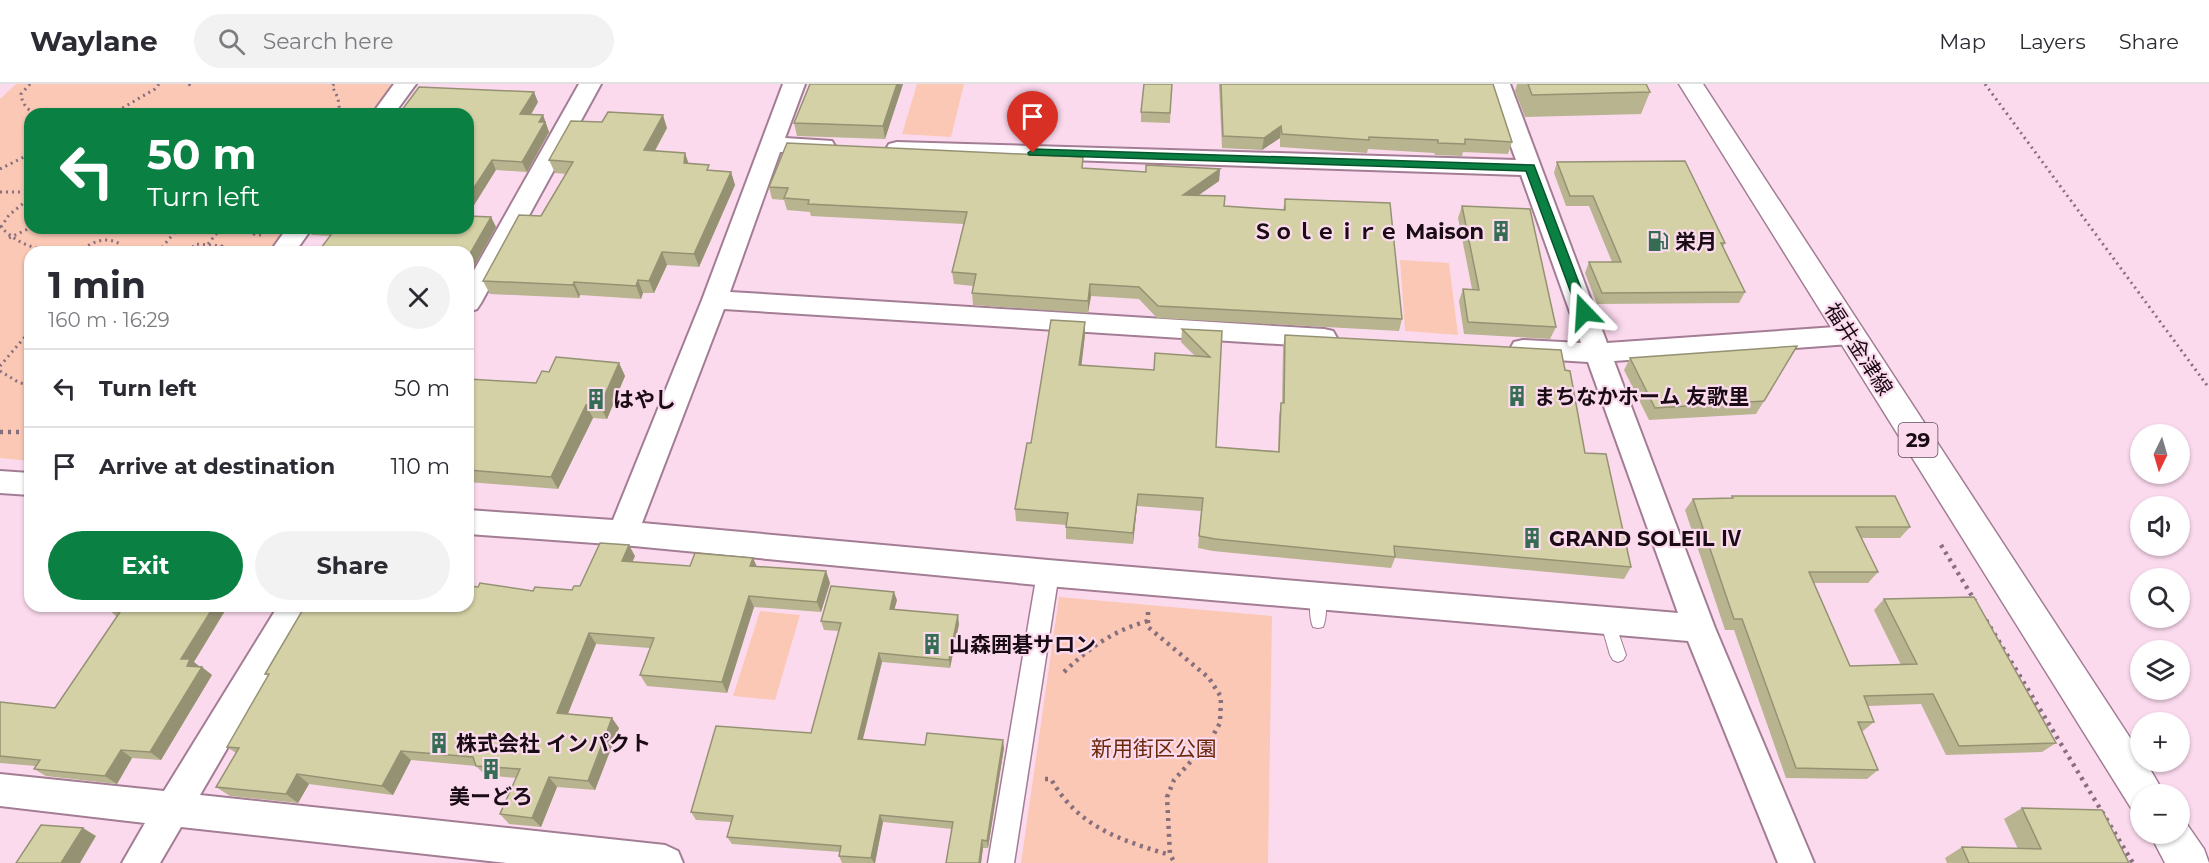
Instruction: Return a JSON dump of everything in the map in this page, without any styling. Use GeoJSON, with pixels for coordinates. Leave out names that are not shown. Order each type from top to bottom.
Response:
{"type":"FeatureCollection","features":[{"type":"Feature","properties":{"kind":"main road","name":"福井金津線"},"geometry":{"type":"LineString","coordinates":[[1691,84],[2138,784]]}},
{"type":"Feature","properties":{"kind":"main road"},"geometry":{"type":"LineString","coordinates":[[2177,844],[2189,863]]}},
{"type":"Feature","properties":{"kind":"street"},"geometry":{"type":"LineString","coordinates":[[387,108],[405,84]]}},
{"type":"Feature","properties":{"kind":"street"},"geometry":{"type":"LineString","coordinates":[[474,292],[590,84]]}},
{"type":"Feature","properties":{"kind":"street"},"geometry":{"type":"LineString","coordinates":[[623,533],[715,300],[794,84]]}},
{"type":"Feature","properties":{"kind":"street"},"geometry":{"type":"LineString","coordinates":[[1499,84],[1699,628],[1796,863]]}},
{"type":"Feature","properties":{"kind":"street"},"geometry":{"type":"LineString","coordinates":[[772,145],[843,147]]}},
{"type":"Feature","properties":{"kind":"street"},"geometry":{"type":"LineString","coordinates":[[879,148],[1530,168]]}},
{"type":"Feature","properties":{"kind":"street"},"geometry":{"type":"LineString","coordinates":[[715,300],[1354,340]]}},
{"type":"Feature","properties":{"kind":"street"},"geometry":{"type":"LineString","coordinates":[[1494,347],[1599,353],[1850,335]]}},
{"type":"Feature","properties":{"kind":"street"},"geometry":{"type":"LineString","coordinates":[[0,482],[24,484]]}},
{"type":"Feature","properties":{"kind":"street"},"geometry":{"type":"LineString","coordinates":[[474,522],[623,533],[1151,582],[1318,609],[1607,620],[1699,628]]}},
{"type":"Feature","properties":{"kind":"street"},"geometry":{"type":"LineString","coordinates":[[1001,863],[1048,573]]}},
{"type":"Feature","properties":{"kind":"street"},"geometry":{"type":"LineString","coordinates":[[140,863],[291,612]]}},
{"type":"Feature","properties":{"kind":"street"},"geometry":{"type":"LineString","coordinates":[[0,790],[665,863]]}},
{"type":"Feature","properties":{"kind":"lane"},"geometry":{"type":"LineString","coordinates":[[1607,620],[1618,655]]}},
{"type":"Feature","properties":{"kind":"path"},"geometry":{"type":"LineString","coordinates":[[26,108],[21,101],[21,94],[30,84]]}},
{"type":"Feature","properties":{"kind":"path"},"geometry":{"type":"LineString","coordinates":[[122,108],[155,89],[159,84]]}},
{"type":"Feature","properties":{"kind":"path"},"geometry":{"type":"LineString","coordinates":[[189,84],[192,89]]}},
{"type":"Feature","properties":{"kind":"path"},"geometry":{"type":"LineString","coordinates":[[334,84],[332,86],[338,98],[339,108]]}},
{"type":"Feature","properties":{"kind":"path"},"geometry":{"type":"LineString","coordinates":[[1985,84],[2209,388]]}},
{"type":"Feature","properties":{"kind":"path"},"geometry":{"type":"LineString","coordinates":[[0,170],[24,157]]}},
{"type":"Feature","properties":{"kind":"path"},"geometry":{"type":"LineString","coordinates":[[0,192],[24,192]]}},
{"type":"Feature","properties":{"kind":"path"},"geometry":{"type":"LineString","coordinates":[[24,203],[9,215],[0,227],[9,238],[24,246]]}},
{"type":"Feature","properties":{"kind":"path"},"geometry":{"type":"LineString","coordinates":[[9,238],[24,231]]}},
{"type":"Feature","properties":{"kind":"path"},"geometry":{"type":"LineString","coordinates":[[163,246],[173,234]]}},
{"type":"Feature","properties":{"kind":"path"},"geometry":{"type":"LineString","coordinates":[[207,245],[216,234]]}},
{"type":"Feature","properties":{"kind":"path"},"geometry":{"type":"LineString","coordinates":[[254,234],[264,235]]}},
{"type":"Feature","properties":{"kind":"path"},"geometry":{"type":"LineString","coordinates":[[87,246],[93,242],[110,239],[120,244],[120,246]]}},
{"type":"Feature","properties":{"kind":"path"},"geometry":{"type":"LineString","coordinates":[[194,246],[195,244],[222,246]]}},
{"type":"Feature","properties":{"kind":"path"},"geometry":{"type":"LineString","coordinates":[[0,366],[24,338]]}},
{"type":"Feature","properties":{"kind":"path"},"geometry":{"type":"LineString","coordinates":[[0,371],[24,385]]}},
{"type":"Feature","properties":{"kind":"path"},"geometry":{"type":"LineString","coordinates":[[0,432],[24,432]]}},
{"type":"Feature","properties":{"kind":"path"},"geometry":{"type":"LineString","coordinates":[[1937,537],[1980,609]]}},
{"type":"Feature","properties":{"kind":"path"},"geometry":{"type":"LineString","coordinates":[[1151,582],[1148,627],[1209,678],[1221,697],[1220,723],[1211,739],[1174,780],[1167,797],[1170,855],[1175,863]]}},
{"type":"Feature","properties":{"kind":"path"},"geometry":{"type":"LineString","coordinates":[[1986,619],[2133,863]]}},
{"type":"Feature","properties":{"kind":"path"},"geometry":{"type":"LineString","coordinates":[[1062,674],[1102,639],[1126,625],[1148,621]]}},
{"type":"Feature","properties":{"kind":"path"},"geometry":{"type":"LineString","coordinates":[[1043,768],[1042,779],[1052,780],[1071,811],[1128,842],[1170,855]]}},
{"type":"Feature","properties":{"kind":"green space"},"geometry":{"type":"Polygon","coordinates":[[[16,84],[392,84],[375,108],[24,108],[24,234],[284,234],[275,246],[24,246],[24,460],[0,458],[0,99],[16,84]]]}},
{"type":"Feature","properties":{"kind":"green space"},"geometry":{"type":"Polygon","coordinates":[[[917,84],[964,84],[951,137],[902,134],[917,84]]]}},
{"type":"Feature","properties":{"kind":"green space"},"geometry":{"type":"Polygon","coordinates":[[[1400,260],[1449,263],[1458,335],[1405,331],[1400,260]]]}},
{"type":"Feature","properties":{"kind":"green space","name":"新用街区公園"},"geometry":{"type":"Polygon","coordinates":[[[1059,597],[1272,616],[1268,863],[1021,863],[1059,597]]]}},
{"type":"Feature","properties":{"kind":"green space"},"geometry":{"type":"Polygon","coordinates":[[[760,611],[800,615],[775,700],[733,696],[760,611]]]}},
{"type":"Feature","properties":{"kind":"building"},"geometry":{"type":"Polygon","coordinates":[[[810,84],[897,84],[883,126],[794,123],[810,84]]]}},
{"type":"Feature","properties":{"kind":"building"},"geometry":{"type":"Polygon","coordinates":[[[1144,84],[1172,84],[1170,113],[1141,112],[1144,84]]]}},
{"type":"Feature","properties":{"kind":"building"},"geometry":{"type":"Polygon","coordinates":[[[1221,84],[1493,84],[1512,142],[1465,139],[1465,144],[1438,143],[1438,140],[1369,137],[1369,140],[1282,134],[1281,126],[1264,138],[1223,136],[1221,84]]]}},
{"type":"Feature","properties":{"kind":"building"},"geometry":{"type":"Polygon","coordinates":[[[1528,84],[1646,84],[1650,92],[1532,95],[1528,84]]]}},
{"type":"Feature","properties":{"kind":"building"},"geometry":{"type":"Polygon","coordinates":[[[419,87],[534,92],[520,114],[543,115],[539,122],[545,122],[522,162],[492,160],[474,188],[474,108],[403,108],[419,87]]]}},
{"type":"Feature","properties":{"kind":"building"},"geometry":{"type":"Polygon","coordinates":[[[608,112],[663,115],[644,150],[685,153],[684,163],[709,165],[707,170],[731,172],[694,254],[662,252],[649,281],[638,280],[636,286],[574,282],[573,285],[483,281],[519,215],[541,216],[573,162],[549,160],[571,121],[602,122],[608,112]]]}},
{"type":"Feature","properties":{"kind":"building"},"geometry":{"type":"Polygon","coordinates":[[[787,143],[1083,157],[1082,168],[1146,172],[1146,165],[1220,169],[1183,195],[1225,196],[1224,206],[1285,210],[1285,199],[1390,203],[1402,319],[1158,306],[1139,287],[1090,284],[1088,301],[972,293],[976,274],[952,272],[967,212],[808,204],[809,200],[784,198],[788,188],[769,187],[787,143]]]}},
{"type":"Feature","properties":{"kind":"building"},"geometry":{"type":"Polygon","coordinates":[[[1685,161],[1725,243],[1721,243],[1745,292],[1602,293],[1589,262],[1621,262],[1593,196],[1570,196],[1557,162],[1685,161]]]}},
{"type":"Feature","properties":{"kind":"building"},"geometry":{"type":"Polygon","coordinates":[[[1462,206],[1530,209],[1556,327],[1468,322],[1463,289],[1479,290],[1462,206]]]}},
{"type":"Feature","properties":{"kind":"building"},"geometry":{"type":"Polygon","coordinates":[[[474,216],[491,217],[474,247],[322,246],[332,234],[474,234],[474,216]]]}},
{"type":"Feature","properties":{"kind":"building"},"geometry":{"type":"Polygon","coordinates":[[[1051,320],[1085,322],[1079,365],[1154,370],[1155,353],[1210,357],[1182,329],[1222,331],[1216,447],[1279,452],[1281,403],[1284,403],[1285,335],[1561,350],[1565,370],[1570,371],[1585,453],[1606,454],[1631,567],[1394,546],[1395,557],[1215,539],[1199,536],[1203,498],[1138,494],[1133,533],[1066,527],[1068,513],[1015,509],[1027,443],[1031,443],[1051,320]]]}},
{"type":"Feature","properties":{"kind":"building"},"geometry":{"type":"Polygon","coordinates":[[[1797,346],[1764,401],[1655,408],[1630,358],[1797,346]]]}},
{"type":"Feature","properties":{"kind":"building"},"geometry":{"type":"Polygon","coordinates":[[[556,357],[619,363],[600,406],[586,405],[551,477],[474,471],[474,379],[536,383],[542,371],[549,372],[556,357]]]}},
{"type":"Feature","properties":{"kind":"building"},"geometry":{"type":"Polygon","coordinates":[[[1732,496],[1895,496],[1910,527],[1856,527],[1878,572],[1809,572],[1850,666],[1917,664],[1884,599],[1974,597],[2056,743],[1959,746],[1933,694],[1864,696],[1874,722],[1858,722],[1878,770],[1796,768],[1742,619],[1734,619],[1693,499],[1733,498],[1732,496]]]}},
{"type":"Feature","properties":{"kind":"building"},"geometry":{"type":"Polygon","coordinates":[[[600,543],[629,545],[622,561],[690,566],[695,553],[753,558],[750,566],[826,571],[817,602],[749,596],[722,682],[640,675],[654,638],[589,633],[557,713],[612,718],[588,781],[549,777],[532,818],[500,814],[520,769],[476,766],[473,757],[401,751],[382,786],[297,774],[286,794],[216,787],[239,748],[227,747],[269,674],[265,674],[301,612],[474,612],[474,587],[478,587],[480,583],[533,591],[535,587],[572,590],[574,586],[580,586],[600,543]]]}},
{"type":"Feature","properties":{"kind":"building"},"geometry":{"type":"Polygon","coordinates":[[[831,586],[894,592],[890,609],[958,615],[949,660],[879,653],[858,739],[925,745],[927,733],[1003,740],[987,841],[982,840],[979,863],[946,863],[953,822],[880,815],[871,858],[839,856],[841,846],[727,837],[733,816],[691,812],[716,726],[811,733],[841,623],[821,621],[831,586]]]}},
{"type":"Feature","properties":{"kind":"building"},"geometry":{"type":"Polygon","coordinates":[[[120,612],[210,612],[181,659],[190,659],[187,666],[202,667],[150,752],[121,750],[105,776],[34,769],[40,760],[0,756],[0,702],[55,708],[120,612]]]}},
{"type":"Feature","properties":{"kind":"building"},"geometry":{"type":"Polygon","coordinates":[[[2022,808],[2102,810],[2129,863],[1969,863],[1962,847],[2041,849],[2022,808]]]}},
{"type":"Feature","properties":{"kind":"building"},"geometry":{"type":"Polygon","coordinates":[[[41,825],[83,828],[61,863],[16,863],[41,825]]]}},
{"type":"Feature","properties":{"kind":"place","name":"Ｓｏｌｅｉｒｅ Maison"},"geometry":{"type":"Point","coordinates":[1501,231]}},
{"type":"Feature","properties":{"kind":"place","name":"栄月"},"geometry":{"type":"Point","coordinates":[1658,241]}},
{"type":"Feature","properties":{"kind":"place","name":"まちなかホーム 友歌里"},"geometry":{"type":"Point","coordinates":[1517,396]}},
{"type":"Feature","properties":{"kind":"place","name":"はやし"},"geometry":{"type":"Point","coordinates":[596,399]}},
{"type":"Feature","properties":{"kind":"place","name":"GRAND SOLEIL Ⅳ"},"geometry":{"type":"Point","coordinates":[1532,538]}},
{"type":"Feature","properties":{"kind":"place","name":"山森囲碁サロン"},"geometry":{"type":"Point","coordinates":[932,644]}},
{"type":"Feature","properties":{"kind":"place","name":"株式会社 インパクト"},"geometry":{"type":"Point","coordinates":[439,743]}},
{"type":"Feature","properties":{"kind":"place","name":"美ーどろ"},"geometry":{"type":"Point","coordinates":[491,769]}},
{"type":"Feature","properties":{"kind":"route"},"geometry":{"type":"LineString","coordinates":[[1033,153],[1530,168],[1584,312]]}}]}
